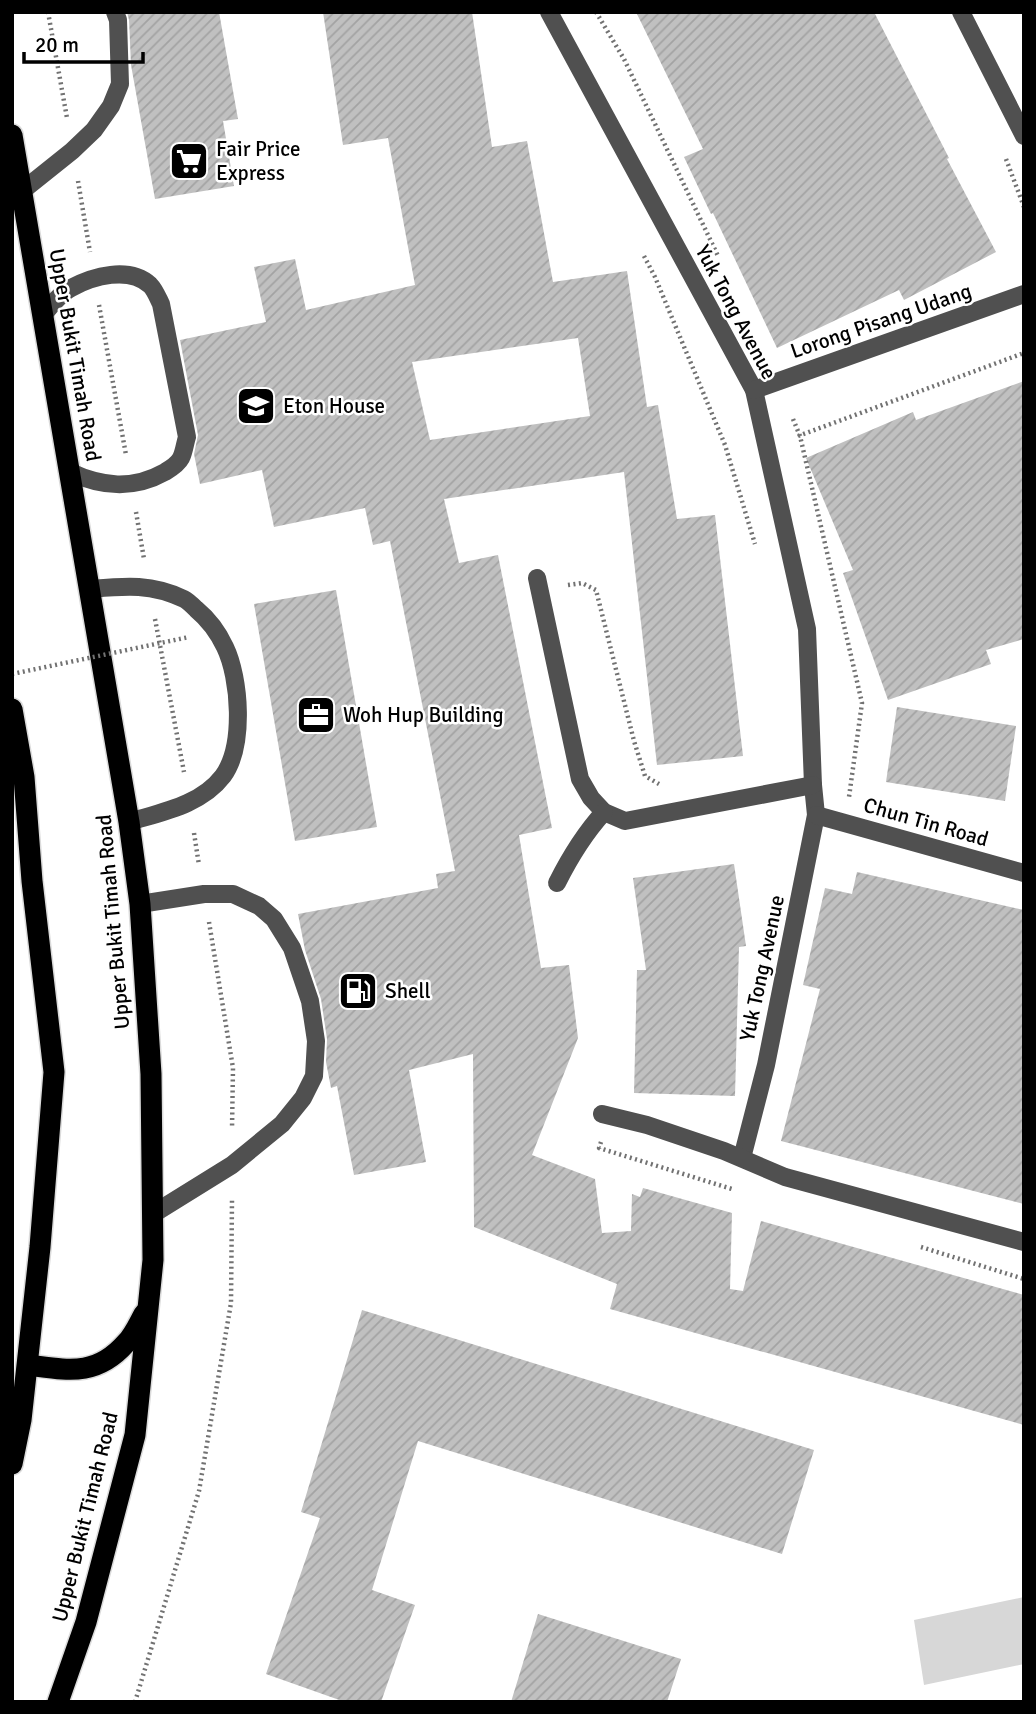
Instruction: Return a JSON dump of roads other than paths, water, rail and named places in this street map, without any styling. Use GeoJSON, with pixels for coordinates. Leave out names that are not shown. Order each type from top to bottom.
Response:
{"type":"FeatureCollection","features":[{"type":"Feature","properties":{"kind":"highway","name":"Upper Bukit Timah Road"},"geometry":{"type":"LineString","coordinates":[[12,135],[129,822],[140,904],[151,1074],[153,1260],[135,1436],[86,1622],[58,1702]]}},
{"type":"Feature","properties":{"kind":"highway"},"geometry":{"type":"LineString","coordinates":[[12,709],[24,777],[32,881],[54,1072],[22,1420],[12,1464]]}},
{"type":"Feature","properties":{"kind":"highway"},"geometry":{"type":"LineString","coordinates":[[27,1365],[72,1370],[90,1368],[109,1359],[128,1342],[148,1307]]}},
{"type":"Feature","properties":{"kind":"street"},"geometry":{"type":"LineString","coordinates":[[22,191],[94,130],[111,106],[120,84],[115,12]]}},
{"type":"Feature","properties":{"kind":"street","name":"Yuk Tong Avenue"},"geometry":{"type":"LineString","coordinates":[[549,12],[754,390],[807,629],[816,815],[766,1065],[742,1158]]}},
{"type":"Feature","properties":{"kind":"street"},"geometry":{"type":"LineString","coordinates":[[961,12],[1024,136]]}},
{"type":"Feature","properties":{"kind":"street"},"geometry":{"type":"LineString","coordinates":[[43,315],[70,288],[109,275],[123,273],[152,286],[161,304],[187,437],[181,458],[170,469],[152,479],[131,484],[114,484],[89,481],[70,472]]}},
{"type":"Feature","properties":{"kind":"street","name":"Lorong Pisang Udang"},"geometry":{"type":"LineString","coordinates":[[754,390],[1024,294]]}},
{"type":"Feature","properties":{"kind":"street"},"geometry":{"type":"LineString","coordinates":[[538,584],[580,779],[604,812],[625,821],[813,785]]}},
{"type":"Feature","properties":{"kind":"street"},"geometry":{"type":"LineString","coordinates":[[90,589],[130,585],[149,587],[186,599],[207,618],[225,648],[235,683],[238,719],[234,751],[224,775],[208,791],[189,803],[129,822]]}},
{"type":"Feature","properties":{"kind":"street"},"geometry":{"type":"LineString","coordinates":[[557,883],[573,850],[604,812]]}},
{"type":"Feature","properties":{"kind":"street","name":"Chun Tin Road"},"geometry":{"type":"LineString","coordinates":[[816,815],[1024,873]]}},
{"type":"Feature","properties":{"kind":"street"},"geometry":{"type":"LineString","coordinates":[[140,904],[204,894],[233,894],[259,905],[274,919],[292,948],[310,1001],[316,1041],[314,1076],[303,1098],[282,1124],[232,1165],[153,1214]]}},
{"type":"Feature","properties":{"kind":"street"},"geometry":{"type":"LineString","coordinates":[[602,1114],[647,1125],[742,1158],[785,1177],[1024,1242]]}},
{"type":"Feature","properties":{"kind":"place","name":"Fair Price Express"},"geometry":{"type":"Point","coordinates":[189,161]}},
{"type":"Feature","properties":{"kind":"place","name":"Eton House"},"geometry":{"type":"Point","coordinates":[256,406]}},
{"type":"Feature","properties":{"kind":"place","name":"Woh Hup Building"},"geometry":{"type":"Point","coordinates":[316,715]}},
{"type":"Feature","properties":{"kind":"place","name":"Shell"},"geometry":{"type":"Point","coordinates":[358,991]}}]}
